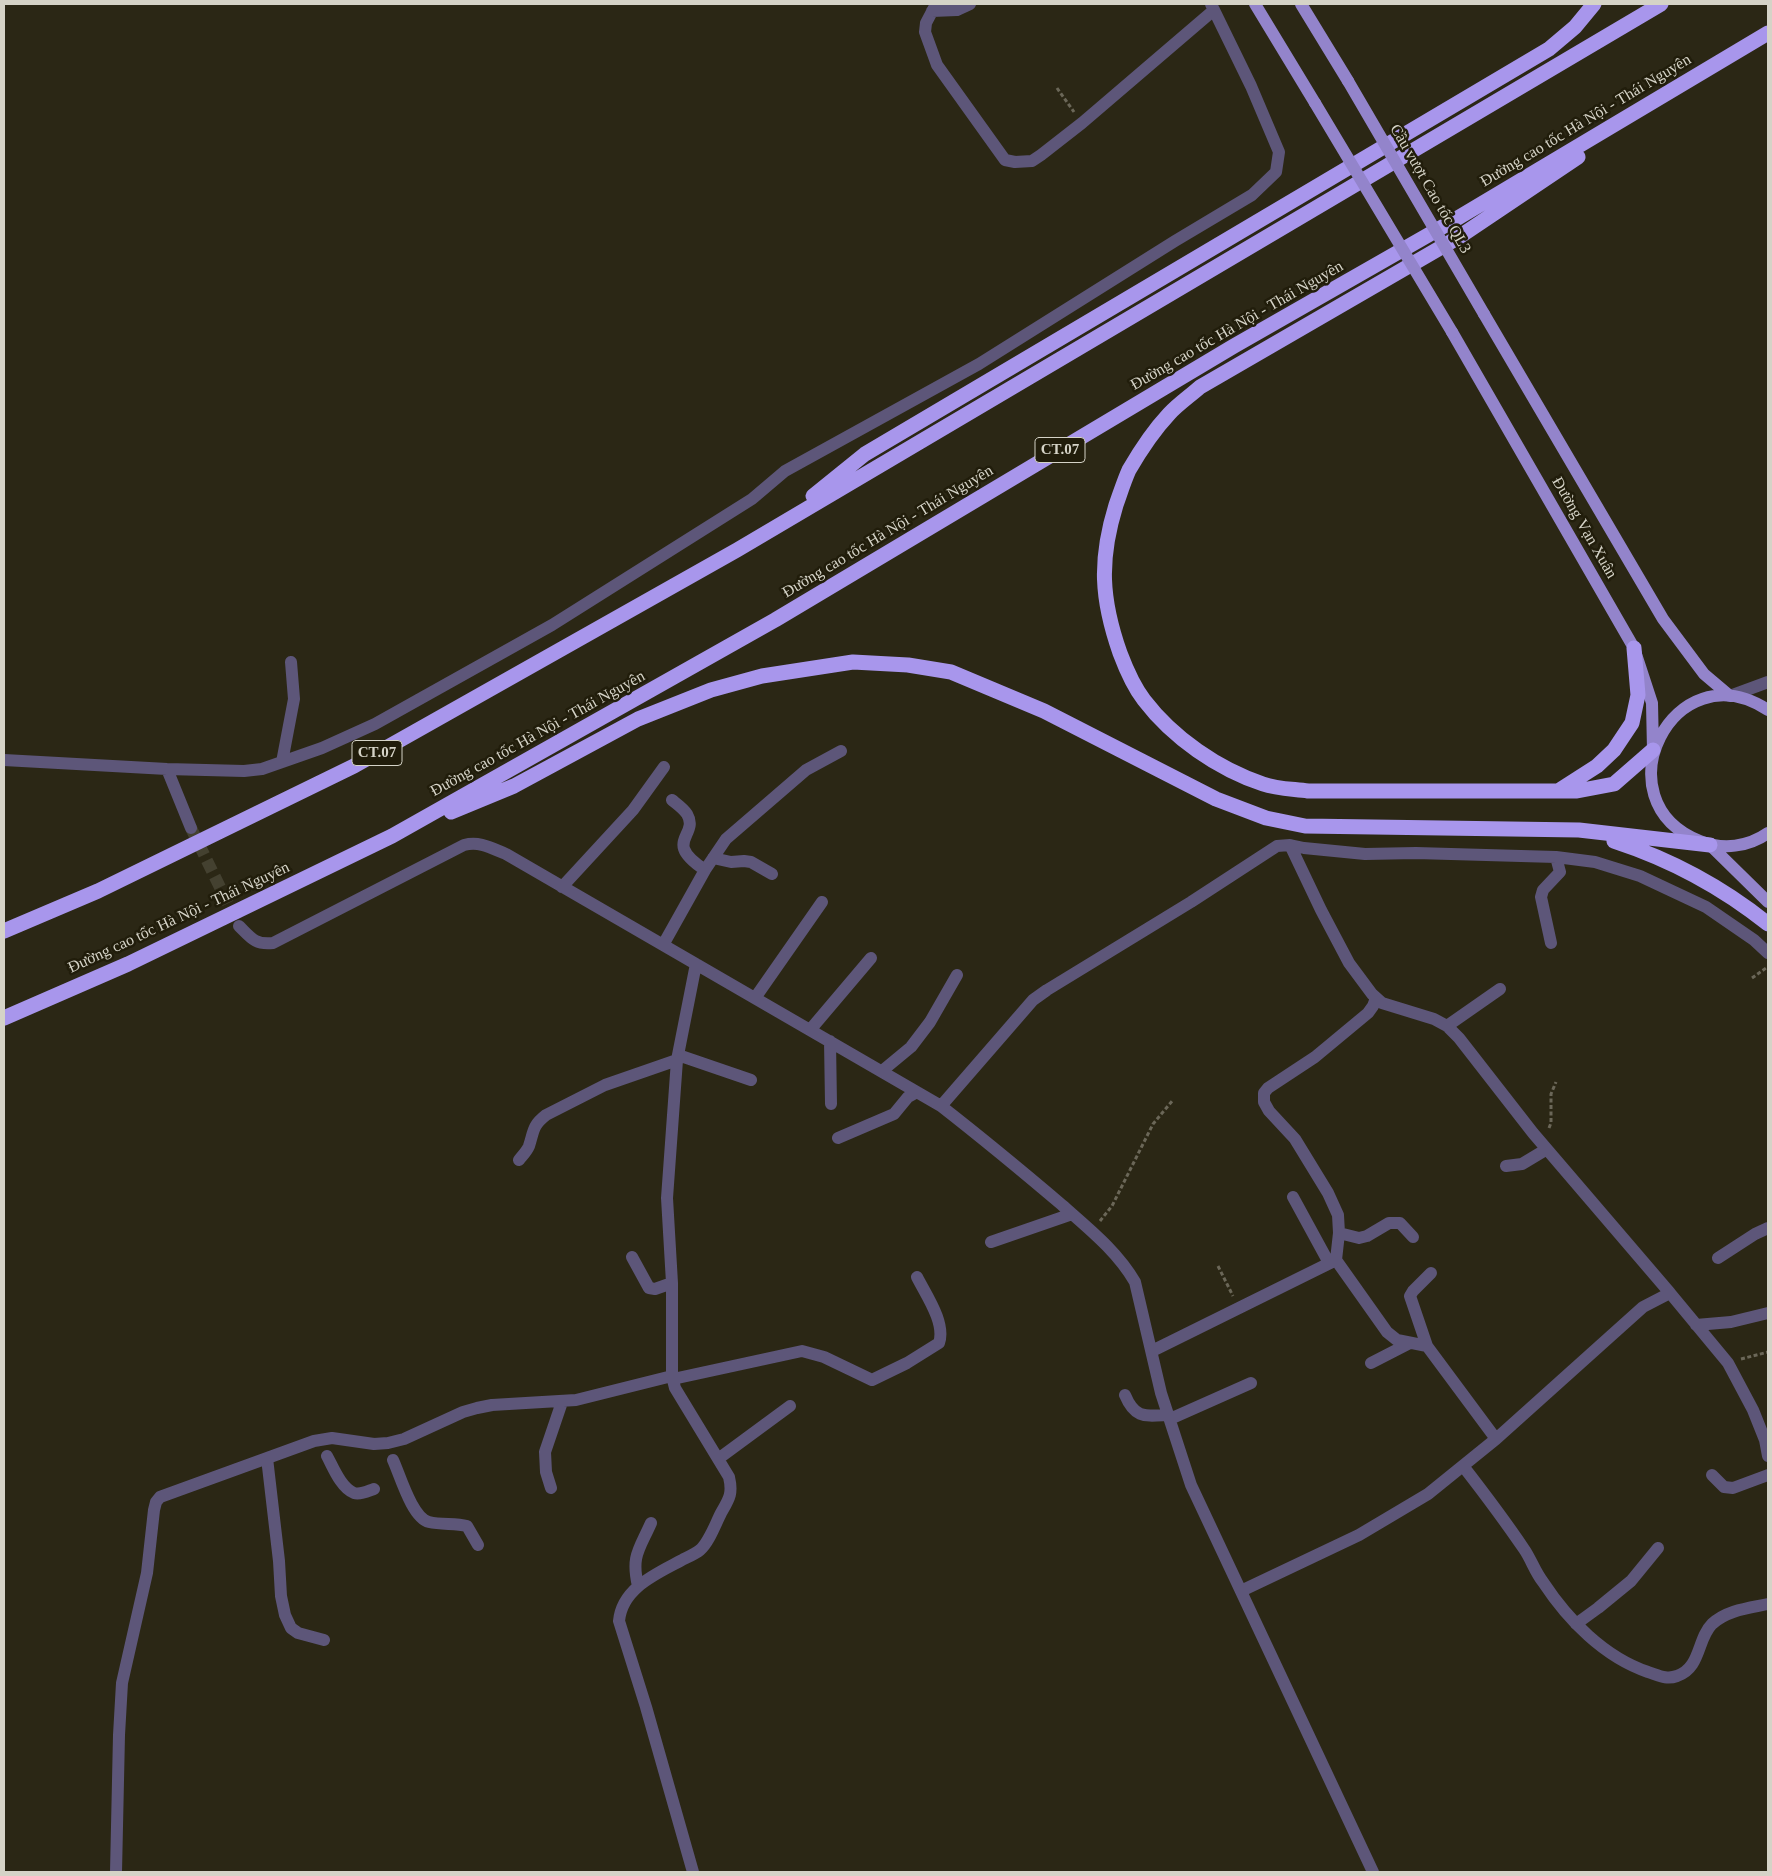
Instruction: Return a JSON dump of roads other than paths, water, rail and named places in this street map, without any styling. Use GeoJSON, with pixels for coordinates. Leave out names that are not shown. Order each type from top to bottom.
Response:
{"type":"FeatureCollection","features":[{"type":"Feature","properties":{"kind":"highway"},"geometry":{"type":"LineString","coordinates":[[775,528],[865,454],[1549,49],[1575,27],[1594,4]]}},
{"type":"Feature","properties":{"kind":"highway","name":"CT.07"},"geometry":{"type":"LineString","coordinates":[[4,931],[98,891],[354,766],[775,528],[1660,4]]}},
{"type":"Feature","properties":{"kind":"highway","name":"Đường cao tốc Hà Nội - Thái Nguyên"},"geometry":{"type":"LineString","coordinates":[[4,1018],[128,964],[392,836],[775,620],[1234,346],[1450,222],[1768,33]]}},
{"type":"Feature","properties":{"kind":"highway"},"geometry":{"type":"LineString","coordinates":[[1653,750],[1614,784],[1577,791],[1308,790],[1264,785],[1225,767],[1195,749],[1170,728],[1143,700],[1126,668],[1111,627],[1104,596],[1104,560],[1111,522],[1129,471],[1169,414],[1200,387],[1459,237],[1725,58]]}},
{"type":"Feature","properties":{"kind":"highway"},"geometry":{"type":"LineString","coordinates":[[1558,791],[1597,766],[1614,750],[1632,723],[1638,695],[1634,648]]}},
{"type":"Feature","properties":{"kind":"highway"},"geometry":{"type":"LineString","coordinates":[[392,836],[514,786],[638,718],[711,690],[762,676],[853,662],[908,665],[951,672],[1044,711],[1216,799],[1266,818],[1305,826],[1579,830],[1710,845]]}},
{"type":"Feature","properties":{"kind":"highway"},"geometry":{"type":"LineString","coordinates":[[1579,830],[1647,852],[1686,871],[1752,910],[1768,924]]}},
{"type":"Feature","properties":{"kind":"main road","name":"Đường Vạn Xuân"},"geometry":{"type":"LineString","coordinates":[[1255,4],[1452,332],[1634,648],[1652,703],[1653,750],[1651,776],[1656,800],[1668,820],[1687,836],[1710,845]]}},
{"type":"Feature","properties":{"kind":"main road","name":"Cầu vượt Cao tốc QL3"},"geometry":{"type":"LineString","coordinates":[[1301,4],[1484,314]]}},
{"type":"Feature","properties":{"kind":"main road","name":"Đường Vạn Xuân"},"geometry":{"type":"LineString","coordinates":[[1484,314],[1663,619],[1704,674],[1730,696]]}},
{"type":"Feature","properties":{"kind":"main road"},"geometry":{"type":"LineString","coordinates":[[1653,750],[1664,728],[1682,709],[1705,698],[1730,696],[1755,702],[1768,710]]}},
{"type":"Feature","properties":{"kind":"main road"},"geometry":{"type":"LineString","coordinates":[[1710,845],[1734,847],[1757,840],[1768,833]]}},
{"type":"Feature","properties":{"kind":"main road"},"geometry":{"type":"LineString","coordinates":[[1710,845],[1768,902]]}},
{"type":"Feature","properties":{"kind":"street"},"geometry":{"type":"LineString","coordinates":[[4,760],[167,769],[244,771],[262,769],[322,748],[375,724],[552,625],[752,499],[785,471],[979,364],[1175,241],[1252,196],[1276,172],[1280,152],[1251,86],[1212,7],[1082,123],[1032,160],[1015,162],[1004,160],[937,65],[925,32],[926,24],[934,7],[957,10],[970,4]]}},
{"type":"Feature","properties":{"kind":"street"},"geometry":{"type":"LineString","coordinates":[[282,762],[294,699],[290,662]]}},
{"type":"Feature","properties":{"kind":"street"},"geometry":{"type":"LineString","coordinates":[[1730,696],[1768,682]]}},
{"type":"Feature","properties":{"kind":"street"},"geometry":{"type":"LineString","coordinates":[[663,945],[705,870],[726,839],[806,770],[841,751]]}},
{"type":"Feature","properties":{"kind":"street"},"geometry":{"type":"LineString","coordinates":[[562,886],[633,810],[664,767]]}},
{"type":"Feature","properties":{"kind":"street"},"geometry":{"type":"LineString","coordinates":[[167,769],[191,828]]}},
{"type":"Feature","properties":{"kind":"street"},"geometry":{"type":"LineString","coordinates":[[672,800],[686,812],[689,819],[690,826],[682,845],[683,849],[693,862],[705,870]]}},
{"type":"Feature","properties":{"kind":"street"},"geometry":{"type":"LineString","coordinates":[[239,926],[260,944],[273,943],[464,844],[473,842],[482,844],[506,854],[917,1092],[940,1106],[1018,1167],[1102,1240],[1126,1267],[1135,1282],[1161,1393],[1191,1485],[1373,1872]]}},
{"type":"Feature","properties":{"kind":"street"},"geometry":{"type":"LineString","coordinates":[[1290,845],[1349,963],[1372,994],[1382,1003],[1434,1019],[1447,1026],[1459,1038],[1544,1146],[1728,1363],[1754,1410],[1768,1456]]}},
{"type":"Feature","properties":{"kind":"street"},"geometry":{"type":"LineString","coordinates":[[940,1106],[1033,1000],[1046,990],[1191,902],[1277,846],[1290,845],[1365,854],[1416,853],[1556,857],[1595,862],[1640,876],[1706,908],[1754,940],[1768,953]]}},
{"type":"Feature","properties":{"kind":"street"},"geometry":{"type":"LineString","coordinates":[[1550,943],[1541,897],[1543,890],[1560,872],[1556,857]]}},
{"type":"Feature","properties":{"kind":"street"},"geometry":{"type":"LineString","coordinates":[[713,858],[731,862],[751,862],[772,874]]}},
{"type":"Feature","properties":{"kind":"street"},"geometry":{"type":"LineString","coordinates":[[755,998],[822,902]]}},
{"type":"Feature","properties":{"kind":"street"},"geometry":{"type":"LineString","coordinates":[[810,1030],[871,958]]}},
{"type":"Feature","properties":{"kind":"street"},"geometry":{"type":"LineString","coordinates":[[693,1872],[646,1707],[619,1621],[620,1610],[625,1599],[638,1586],[661,1571],[699,1551],[728,1501],[732,1489],[729,1477],[675,1388],[672,1377],[672,1282],[667,1198],[678,1057],[696,964]]}},
{"type":"Feature","properties":{"kind":"street"},"geometry":{"type":"LineString","coordinates":[[882,1071],[911,1046],[930,1022],[957,975]]}},
{"type":"Feature","properties":{"kind":"street"},"geometry":{"type":"LineString","coordinates":[[1447,1026],[1500,990]]}},
{"type":"Feature","properties":{"kind":"street"},"geometry":{"type":"LineString","coordinates":[[1152,1352],[1332,1262],[1340,1233],[1338,1215],[1328,1193],[1295,1139],[1269,1111],[1264,1102],[1264,1093],[1268,1088],[1315,1057],[1360,1019],[1373,1006],[1376,998]]}},
{"type":"Feature","properties":{"kind":"street"},"geometry":{"type":"LineString","coordinates":[[830,1041],[830,1104]]}},
{"type":"Feature","properties":{"kind":"street"},"geometry":{"type":"LineString","coordinates":[[519,1160],[528,1148],[532,1131],[538,1121],[546,1114],[605,1085],[678,1057],[751,1080]]}},
{"type":"Feature","properties":{"kind":"street"},"geometry":{"type":"LineString","coordinates":[[838,1138],[894,1114],[908,1096],[917,1092]]}},
{"type":"Feature","properties":{"kind":"street"},"geometry":{"type":"LineString","coordinates":[[1506,1166],[1522,1164],[1544,1146]]}},
{"type":"Feature","properties":{"kind":"street"},"geometry":{"type":"LineString","coordinates":[[1293,1197],[1332,1262],[1387,1332],[1396,1340],[1408,1344],[1427,1346]]}},
{"type":"Feature","properties":{"kind":"street"},"geometry":{"type":"LineString","coordinates":[[991,1242],[1072,1214]]}},
{"type":"Feature","properties":{"kind":"street"},"geometry":{"type":"LineString","coordinates":[[1340,1233],[1359,1238],[1367,1236],[1389,1223],[1400,1223],[1413,1237]]}},
{"type":"Feature","properties":{"kind":"street"},"geometry":{"type":"LineString","coordinates":[[1718,1258],[1755,1234],[1768,1228]]}},
{"type":"Feature","properties":{"kind":"street"},"geometry":{"type":"LineString","coordinates":[[632,1256],[649,1288],[655,1289],[672,1282]]}},
{"type":"Feature","properties":{"kind":"street"},"geometry":{"type":"LineString","coordinates":[[1431,1273],[1410,1296],[1427,1346],[1496,1439]]}},
{"type":"Feature","properties":{"kind":"street"},"geometry":{"type":"LineString","coordinates":[[391,1452],[404,1439],[463,1412],[477,1408],[492,1405],[576,1400],[672,1377],[802,1351],[824,1357],[872,1380],[907,1363],[939,1343],[940,1323],[917,1277]]}},
{"type":"Feature","properties":{"kind":"street"},"geometry":{"type":"LineString","coordinates":[[1240,1591],[1359,1535],[1428,1494],[1496,1439],[1643,1307],[1670,1294]]}},
{"type":"Feature","properties":{"kind":"street"},"geometry":{"type":"LineString","coordinates":[[1696,1325],[1731,1322],[1768,1313]]}},
{"type":"Feature","properties":{"kind":"street"},"geometry":{"type":"LineString","coordinates":[[1371,1363],[1408,1344]]}},
{"type":"Feature","properties":{"kind":"street"},"geometry":{"type":"LineString","coordinates":[[1125,1395],[1130,1406],[1137,1414],[1169,1417],[1251,1384]]}},
{"type":"Feature","properties":{"kind":"street"},"geometry":{"type":"LineString","coordinates":[[551,1488],[546,1472],[545,1452],[562,1402]]}},
{"type":"Feature","properties":{"kind":"street"},"geometry":{"type":"LineString","coordinates":[[718,1459],[790,1406]]}},
{"type":"Feature","properties":{"kind":"street"},"geometry":{"type":"LineString","coordinates":[[325,1449],[332,1438],[374,1444],[391,1452],[415,1510],[422,1519],[428,1522],[467,1526],[478,1545]]}},
{"type":"Feature","properties":{"kind":"street"},"geometry":{"type":"LineString","coordinates":[[116,1872],[122,1683],[147,1573],[156,1502],[160,1497],[314,1441],[325,1449],[342,1482],[354,1493],[363,1493],[374,1488]]}},
{"type":"Feature","properties":{"kind":"street"},"geometry":{"type":"LineString","coordinates":[[267,1458],[279,1561],[281,1596],[285,1615],[291,1628],[298,1633],[324,1640]]}},
{"type":"Feature","properties":{"kind":"street"},"geometry":{"type":"LineString","coordinates":[[1463,1466],[1513,1532],[1542,1581],[1566,1614],[1592,1638],[1632,1666],[1668,1679],[1679,1676],[1688,1670],[1710,1626],[1731,1612],[1768,1604]]}},
{"type":"Feature","properties":{"kind":"street"},"geometry":{"type":"LineString","coordinates":[[1712,1475],[1724,1487],[1733,1488],[1768,1475]]}},
{"type":"Feature","properties":{"kind":"street"},"geometry":{"type":"LineString","coordinates":[[638,1586],[634,1566],[635,1558],[651,1523]]}},
{"type":"Feature","properties":{"kind":"street"},"geometry":{"type":"LineString","coordinates":[[1576,1624],[1631,1581],[1658,1548]]}},
{"type":"Feature","properties":{"kind":"tunnel"},"geometry":{"type":"LineString","coordinates":[[191,828],[239,926]]}}]}
